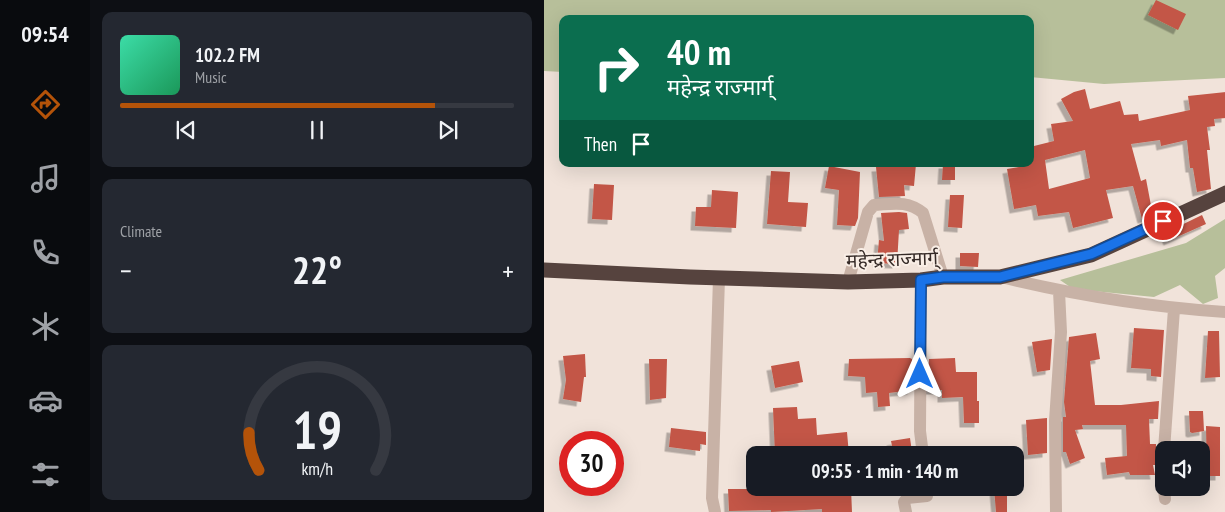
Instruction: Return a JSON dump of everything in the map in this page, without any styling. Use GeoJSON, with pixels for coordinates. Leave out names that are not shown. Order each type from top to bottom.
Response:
{"type":"FeatureCollection","features":[{"type":"Feature","properties":{"kind":"highway","name":"महेन्द्र राज्मार्ग्"},"geometry":{"type":"LineString","coordinates":[[544,270],[848,282],[921,280],[943,277],[1000,277],[1091,254],[1225,193]]}},
{"type":"Feature","properties":{"kind":"street"},"geometry":{"type":"LineString","coordinates":[[848,282],[868,212],[874,206],[904,203],[922,213],[943,277]]}},
{"type":"Feature","properties":{"kind":"street"},"geometry":{"type":"LineString","coordinates":[[1000,277],[1059,291],[1174,309],[1225,312]]}},
{"type":"Feature","properties":{"kind":"street"},"geometry":{"type":"LineString","coordinates":[[715,512],[712,498],[719,278]]}},
{"type":"Feature","properties":{"kind":"street"},"geometry":{"type":"LineString","coordinates":[[921,280],[920,431],[922,446]]}},
{"type":"Feature","properties":{"kind":"street"},"geometry":{"type":"LineString","coordinates":[[1056,512],[1055,421],[1061,332],[1059,291]]}},
{"type":"Feature","properties":{"kind":"street"},"geometry":{"type":"LineString","coordinates":[[1165,441],[1174,309]]}},
{"type":"Feature","properties":{"kind":"street"},"geometry":{"type":"LineString","coordinates":[[906,512],[904,502],[906,498],[927,496]]}},
{"type":"Feature","properties":{"kind":"green space"},"geometry":{"type":"Polygon","coordinates":[[[544,0],[1225,0],[1225,78],[1104,84],[1034,77],[1034,15],[559,15],[559,72],[544,71],[544,0]]]}},
{"type":"Feature","properties":{"kind":"green space"},"geometry":{"type":"Polygon","coordinates":[[[1225,219],[1225,268],[1215,276],[1218,298],[1203,304],[1180,285],[1154,297],[1073,289],[1060,280],[1186,243],[1225,219]]]}},
{"type":"Feature","properties":{"kind":"building"},"geometry":{"type":"Polygon","coordinates":[[[1156,0],[1186,14],[1178,30],[1148,15],[1156,0]]]}},
{"type":"Feature","properties":{"kind":"building"},"geometry":{"type":"Polygon","coordinates":[[[1085,89],[1090,109],[1120,101],[1124,115],[1138,114],[1139,121],[1190,110],[1188,96],[1226,92],[1226,118],[1214,119],[1215,126],[1207,127],[1210,150],[1207,150],[1211,189],[1197,192],[1193,168],[1190,168],[1187,140],[1161,146],[1160,140],[1131,144],[1141,181],[1146,179],[1153,216],[1142,219],[1133,186],[1106,190],[1113,218],[1073,228],[1069,212],[1038,216],[1036,205],[1014,209],[1007,169],[1034,167],[1034,146],[1054,141],[1051,124],[1073,121],[1061,99],[1085,89]],[[1085,150],[1045,160],[1049,189],[1090,178],[1085,150]]]}},
{"type":"Feature","properties":{"kind":"building"},"geometry":{"type":"Polygon","coordinates":[[[829,167],[860,172],[858,218],[855,226],[837,225],[839,190],[825,188],[829,167]]]}},
{"type":"Feature","properties":{"kind":"building"},"geometry":{"type":"Polygon","coordinates":[[[876,167],[916,167],[914,186],[904,185],[905,196],[879,197],[876,167]]]}},
{"type":"Feature","properties":{"kind":"building"},"geometry":{"type":"Polygon","coordinates":[[[943,167],[955,167],[955,180],[942,180],[943,167]]]}},
{"type":"Feature","properties":{"kind":"building"},"geometry":{"type":"Polygon","coordinates":[[[771,171],[790,172],[788,202],[808,203],[806,227],[767,224],[771,171]]]}},
{"type":"Feature","properties":{"kind":"building"},"geometry":{"type":"Polygon","coordinates":[[[594,184],[614,185],[612,220],[592,219],[594,184]]]}},
{"type":"Feature","properties":{"kind":"building"},"geometry":{"type":"Polygon","coordinates":[[[712,190],[738,192],[736,228],[695,226],[696,207],[711,207],[712,190]]]}},
{"type":"Feature","properties":{"kind":"building"},"geometry":{"type":"Polygon","coordinates":[[[950,195],[964,195],[962,228],[948,227],[950,195]]]}},
{"type":"Feature","properties":{"kind":"building"},"geometry":{"type":"Polygon","coordinates":[[[881,213],[907,213],[909,229],[899,230],[897,264],[877,263],[879,240],[884,241],[881,213]]]}},
{"type":"Feature","properties":{"kind":"building"},"geometry":{"type":"Polygon","coordinates":[[[1202,215],[1206,224],[1168,241],[1165,233],[1202,215]]]}},
{"type":"Feature","properties":{"kind":"building"},"geometry":{"type":"Polygon","coordinates":[[[960,253],[979,253],[978,267],[960,266],[960,253]]]}},
{"type":"Feature","properties":{"kind":"building"},"geometry":{"type":"Polygon","coordinates":[[[1134,328],[1164,330],[1161,377],[1151,376],[1151,369],[1131,368],[1134,328]]]}},
{"type":"Feature","properties":{"kind":"building"},"geometry":{"type":"Polygon","coordinates":[[[1208,331],[1219,331],[1220,377],[1205,378],[1208,331]]]}},
{"type":"Feature","properties":{"kind":"building"},"geometry":{"type":"Polygon","coordinates":[[[1096,333],[1100,359],[1090,361],[1095,405],[1121,405],[1159,401],[1158,419],[1149,419],[1150,444],[1155,444],[1155,465],[1153,465],[1155,475],[1130,475],[1129,472],[1107,475],[1105,458],[1127,456],[1126,425],[1082,425],[1083,429],[1075,430],[1085,458],[1070,464],[1066,452],[1063,452],[1063,417],[1066,417],[1064,402],[1069,337],[1096,333]]]}},
{"type":"Feature","properties":{"kind":"building"},"geometry":{"type":"Polygon","coordinates":[[[1052,339],[1050,370],[1037,372],[1032,342],[1052,339]]]}},
{"type":"Feature","properties":{"kind":"building"},"geometry":{"type":"Polygon","coordinates":[[[585,354],[586,377],[584,377],[581,402],[563,399],[566,380],[563,356],[585,354]]]}},
{"type":"Feature","properties":{"kind":"building"},"geometry":{"type":"Polygon","coordinates":[[[955,358],[956,372],[977,372],[979,423],[964,423],[963,397],[942,398],[942,390],[928,390],[929,359],[955,358]]]}},
{"type":"Feature","properties":{"kind":"building"},"geometry":{"type":"Polygon","coordinates":[[[649,359],[667,359],[666,398],[650,400],[649,359]]]}},
{"type":"Feature","properties":{"kind":"building"},"geometry":{"type":"Polygon","coordinates":[[[849,359],[912,359],[912,390],[889,393],[890,406],[878,407],[877,392],[866,393],[865,377],[848,376],[849,359]]]}},
{"type":"Feature","properties":{"kind":"building"},"geometry":{"type":"Polygon","coordinates":[[[799,361],[803,382],[775,388],[771,366],[799,361]]]}},
{"type":"Feature","properties":{"kind":"building"},"geometry":{"type":"Polygon","coordinates":[[[797,407],[798,419],[816,418],[817,435],[847,432],[848,446],[775,446],[773,408],[797,407]]]}},
{"type":"Feature","properties":{"kind":"building"},"geometry":{"type":"Polygon","coordinates":[[[1189,411],[1203,411],[1204,431],[1190,432],[1189,411]]]}},
{"type":"Feature","properties":{"kind":"building"},"geometry":{"type":"Polygon","coordinates":[[[1047,418],[1047,453],[1028,455],[1026,420],[1047,418]]]}},
{"type":"Feature","properties":{"kind":"building"},"geometry":{"type":"Polygon","coordinates":[[[1206,426],[1220,427],[1220,476],[1210,476],[1210,441],[1206,441],[1206,426]]]}},
{"type":"Feature","properties":{"kind":"building"},"geometry":{"type":"Polygon","coordinates":[[[671,428],[706,432],[706,445],[700,444],[700,451],[669,447],[671,428]]]}},
{"type":"Feature","properties":{"kind":"building"},"geometry":{"type":"Polygon","coordinates":[[[910,438],[911,446],[892,446],[891,441],[910,438]]]}},
{"type":"Feature","properties":{"kind":"building"},"geometry":{"type":"Polygon","coordinates":[[[728,489],[746,489],[746,496],[851,496],[852,512],[822,512],[822,509],[771,512],[771,510],[729,511],[728,489]]]}},
{"type":"Feature","properties":{"kind":"building"},"geometry":{"type":"Polygon","coordinates":[[[995,496],[1007,496],[1007,512],[996,512],[995,496]]]}},
{"type":"Feature","properties":{"kind":"route"},"geometry":{"type":"LineString","coordinates":[[920,374],[921,280],[943,277],[1000,277],[1091,254],[1163,221]]}}]}
